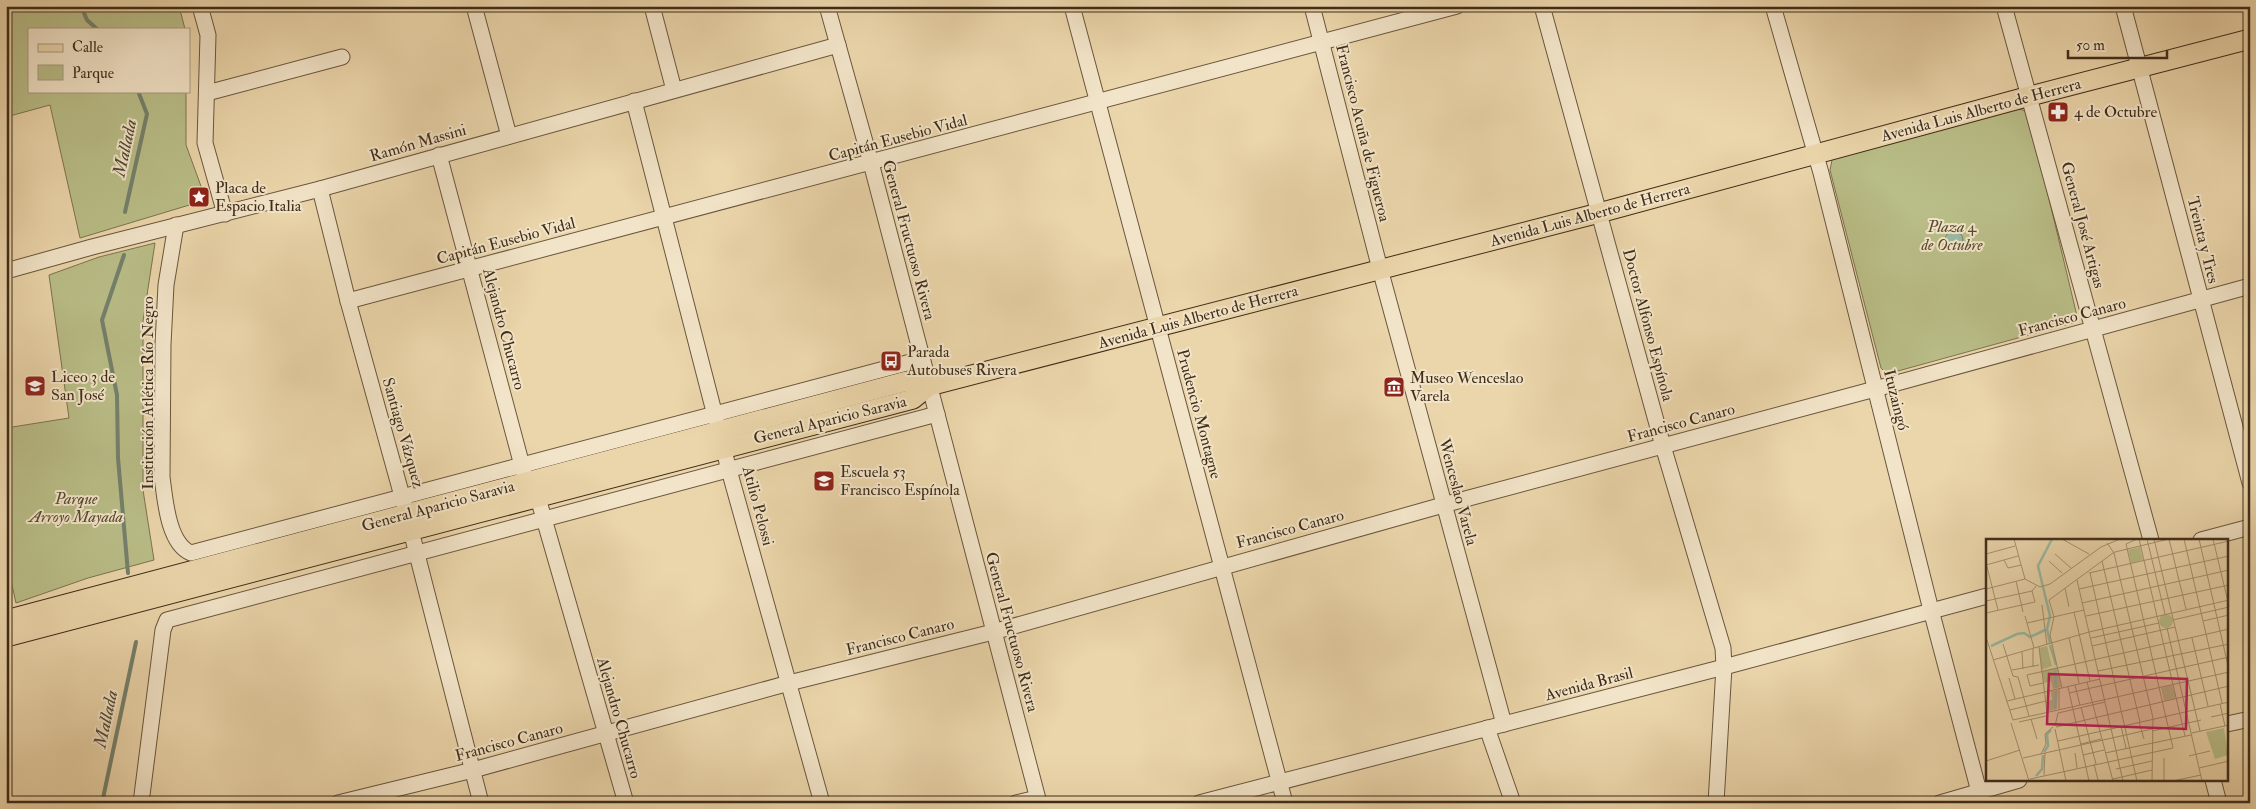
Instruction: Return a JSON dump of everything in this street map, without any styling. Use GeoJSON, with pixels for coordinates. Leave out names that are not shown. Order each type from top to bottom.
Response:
{"type":"FeatureCollection","features":[{"type":"Feature","properties":{"kind":"main road","name":"Avenida Luis Alberto de Herrera"},"geometry":{"type":"LineString","coordinates":[[929,386],[1600,213],[2030,96],[2250,39]]}},
{"type":"Feature","properties":{"kind":"main road","name":"General Aparicio Saravia"},"geometry":{"type":"LineString","coordinates":[[6,637],[409,523],[527,482],[913,399],[929,386]]}},
{"type":"Feature","properties":{"kind":"main road","name":"General Aparicio Saravia"},"geometry":{"type":"LineString","coordinates":[[6,620],[409,523],[538,498],[722,440]]}},
{"type":"Feature","properties":{"kind":"street"},"geometry":{"type":"LineString","coordinates":[[200,6],[208,35],[205,143],[226,214]]}},
{"type":"Feature","properties":{"kind":"street"},"geometry":{"type":"LineString","coordinates":[[474,6],[508,136]]}},
{"type":"Feature","properties":{"kind":"street"},"geometry":{"type":"LineString","coordinates":[[652,6],[674,90]]}},
{"type":"Feature","properties":{"kind":"street","name":"General Fructuoso Rivera"},"geometry":{"type":"LineString","coordinates":[[827,6],[871,163],[1038,800]]}},
{"type":"Feature","properties":{"kind":"street","name":"Prudencio Montagne"},"geometry":{"type":"LineString","coordinates":[[1072,6],[1285,803]]}},
{"type":"Feature","properties":{"kind":"street","name":"Francisco Acuña de Figueroa"},"geometry":{"type":"LineString","coordinates":[[1312,6],[1380,269]]}},
{"type":"Feature","properties":{"kind":"street","name":"Capitán Eusebio Vidal"},"geometry":{"type":"LineString","coordinates":[[348,301],[1457,6]]}},
{"type":"Feature","properties":{"kind":"street","name":"Doctor Alfonso Espínola"},"geometry":{"type":"LineString","coordinates":[[1542,6],[1663,446],[1723,648],[1724,667],[1716,803]]}},
{"type":"Feature","properties":{"kind":"street","name":"Ituzaingó"},"geometry":{"type":"LineString","coordinates":[[1773,6],[1816,154],[1980,797]]}},
{"type":"Feature","properties":{"kind":"street","name":"General José Artigas"},"geometry":{"type":"LineString","coordinates":[[2004,6],[2151,539]]}},
{"type":"Feature","properties":{"kind":"street","name":"Treinta y Tres"},"geometry":{"type":"LineString","coordinates":[[2123,6],[2250,482]]}},
{"type":"Feature","properties":{"kind":"street","name":"Ramón Massini"},"geometry":{"type":"LineString","coordinates":[[6,271],[176,225],[320,189],[838,45]]}},
{"type":"Feature","properties":{"kind":"street"},"geometry":{"type":"LineString","coordinates":[[207,93],[342,57]]}},
{"type":"Feature","properties":{"kind":"street","name":"Atilio Pelossi"},"geometry":{"type":"LineString","coordinates":[[634,101],[729,470],[822,803]]}},
{"type":"Feature","properties":{"kind":"street","name":"Alejandro Chucarro"},"geometry":{"type":"LineString","coordinates":[[439,155],[527,482]]}},
{"type":"Feature","properties":{"kind":"street","name":"Santiago Vázquez"},"geometry":{"type":"LineString","coordinates":[[320,189],[481,803]]}},
{"type":"Feature","properties":{"kind":"street","name":"Institución Atlética Río Negro"},"geometry":{"type":"LineString","coordinates":[[176,225],[166,285],[162,344],[162,478],[164,496],[176,541],[181,548],[191,553]]}},
{"type":"Feature","properties":{"kind":"street","name":"Wenceslao Varela"},"geometry":{"type":"LineString","coordinates":[[1380,269],[1504,724]]}},
{"type":"Feature","properties":{"kind":"street","name":"Francisco Canaro"},"geometry":{"type":"LineString","coordinates":[[338,803],[473,770],[789,684],[993,632],[1443,505],[2094,330],[2250,286]]}},
{"type":"Feature","properties":{"kind":"street","name":"General Aparicio Saravia"},"geometry":{"type":"LineString","coordinates":[[191,553],[922,359]]}},
{"type":"Feature","properties":{"kind":"street","name":"General Aparicio Saravia"},"geometry":{"type":"LineString","coordinates":[[141,803],[162,630],[167,620],[178,615],[937,414]]}},
{"type":"Feature","properties":{"kind":"street","name":"Alejandro Chucarro"},"geometry":{"type":"LineString","coordinates":[[538,498],[626,803]]}},
{"type":"Feature","properties":{"kind":"street"},"geometry":{"type":"LineString","coordinates":[[2206,539],[2250,527]]}},
{"type":"Feature","properties":{"kind":"street","name":"Avenida Brasil"},"geometry":{"type":"LineString","coordinates":[[1200,803],[1724,667],[1986,596]]}},
{"type":"Feature","properties":{"kind":"street"},"geometry":{"type":"LineString","coordinates":[[2228,724],[2250,718]]}},
{"type":"Feature","properties":{"kind":"street"},"geometry":{"type":"LineString","coordinates":[[1487,728],[1513,803]]}},
{"type":"Feature","properties":{"kind":"street"},"geometry":{"type":"LineString","coordinates":[[1940,803],[1980,797],[2014,782]]}},
{"type":"Feature","properties":{"kind":"street"},"geometry":{"type":"LineString","coordinates":[[2214,782],[2219,803]]}},
{"type":"Feature","properties":{"kind":"street"},"geometry":{"type":"LineString","coordinates":[[1016,803],[1038,800]]}},
{"type":"Feature","properties":{"kind":"green space"},"geometry":{"type":"Polygon","coordinates":[[[6,6],[179,6],[185,28],[28,28],[28,92],[186,92],[186,145],[206,200],[80,238],[50,105],[6,117],[6,6]]]}},
{"type":"Feature","properties":{"kind":"green space","name":"Plaza 4 de Octubre"},"geometry":{"type":"Polygon","coordinates":[[[2017,108],[2029,115],[2077,316],[2076,322],[1887,374],[1881,368],[1830,170],[1832,160],[1836,156],[2017,108]]]}},
{"type":"Feature","properties":{"kind":"green space","name":"Parque Arroyo Mayada"},"geometry":{"type":"Polygon","coordinates":[[[155,243],[143,321],[143,490],[154,560],[88,578],[16,603],[6,558],[6,428],[69,418],[49,275],[99,257],[155,243]]]}},
{"type":"Feature","properties":{"kind":"shaded area"},"geometry":{"type":"Polygon","coordinates":[[[1950,231],[1958,231],[1963,236],[1961,247],[1950,249],[1945,244],[1945,236],[1950,231]]]}},
{"type":"Feature","properties":{"kind":"waterway","name":"Mallada"},"geometry":{"type":"LineString","coordinates":[[81,6],[87,20],[96,28]]}},
{"type":"Feature","properties":{"kind":"waterway","name":"Mallada"},"geometry":{"type":"LineString","coordinates":[[125,212],[147,114],[138,92]]}},
{"type":"Feature","properties":{"kind":"waterway","name":"Mallada"},"geometry":{"type":"LineString","coordinates":[[124,255],[102,320],[117,395],[118,458],[128,573]]}},
{"type":"Feature","properties":{"kind":"waterway","name":"Mallada"},"geometry":{"type":"LineString","coordinates":[[102,803],[136,642]]}},
{"type":"Feature","properties":{"kind":"place","name":"4 de Octubre"},"geometry":{"type":"Point","coordinates":[2058,112]}},
{"type":"Feature","properties":{"kind":"place","name":"Placa de Espacio Italia"},"geometry":{"type":"Point","coordinates":[199,197]}},
{"type":"Feature","properties":{"kind":"place","name":"Parada Autobuses Rivera"},"geometry":{"type":"Point","coordinates":[891,361]}},
{"type":"Feature","properties":{"kind":"place","name":"Liceo 3 de San José"},"geometry":{"type":"Point","coordinates":[35,386]}},
{"type":"Feature","properties":{"kind":"place","name":"Museo Wenceslao Varela"},"geometry":{"type":"Point","coordinates":[1394,387]}},
{"type":"Feature","properties":{"kind":"place","name":"Escuela 53 Francisco Espínola"},"geometry":{"type":"Point","coordinates":[824,481]}}]}
